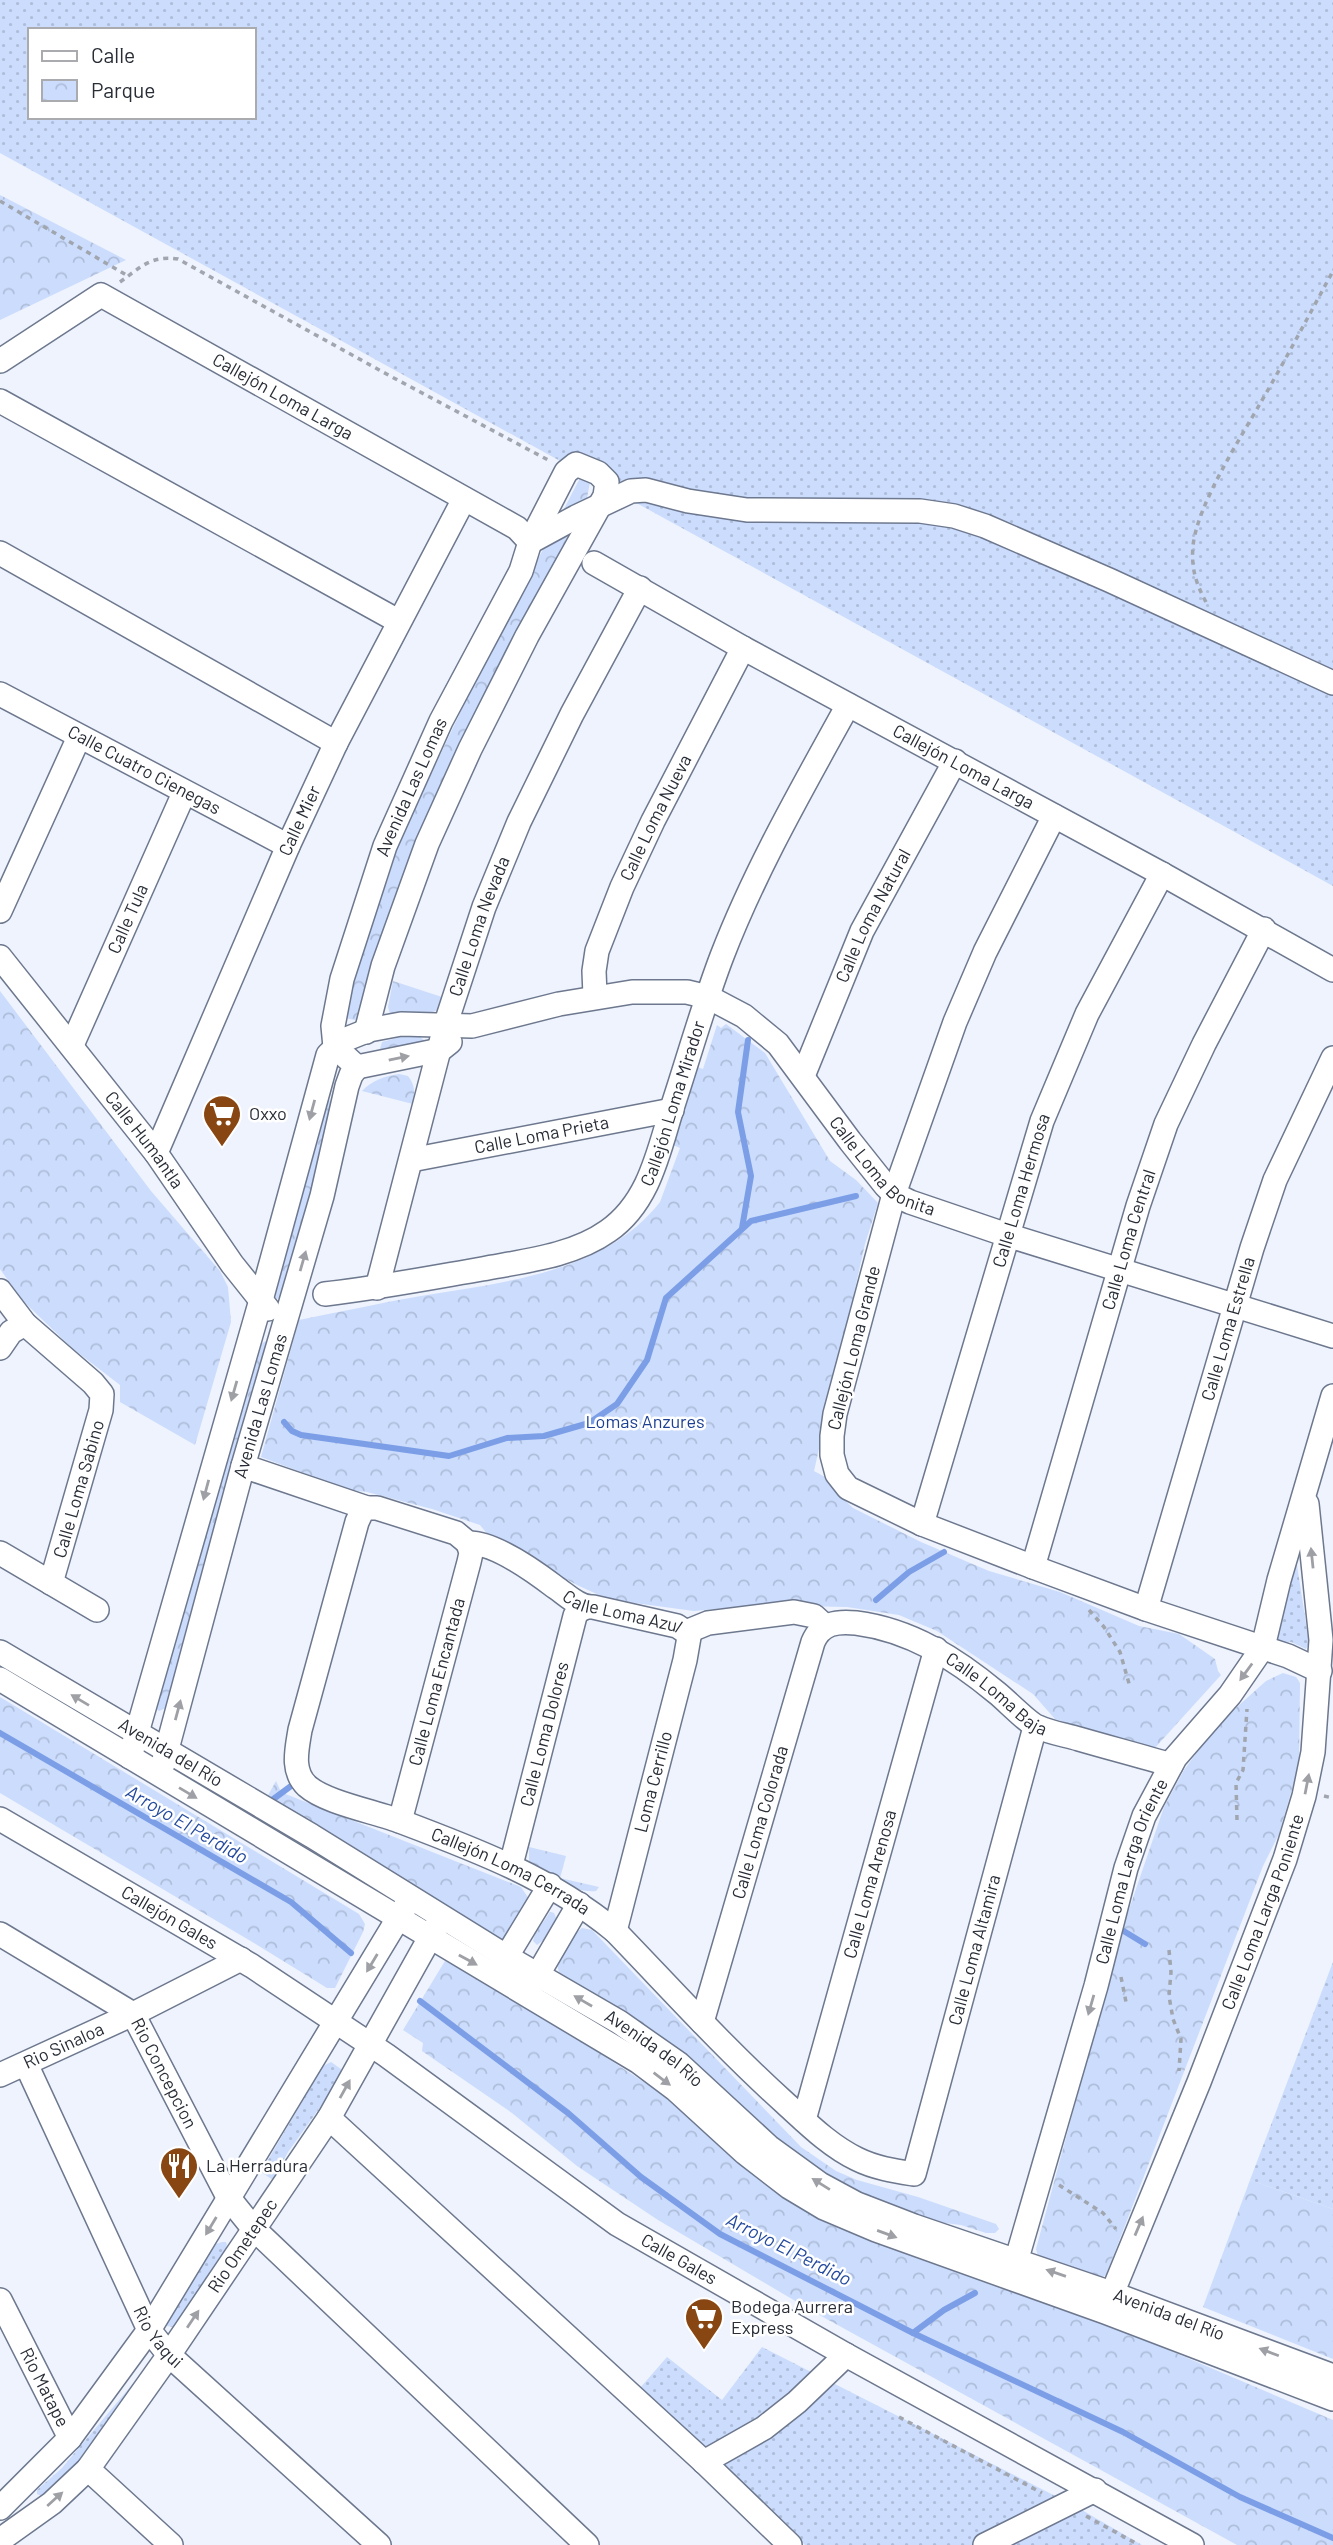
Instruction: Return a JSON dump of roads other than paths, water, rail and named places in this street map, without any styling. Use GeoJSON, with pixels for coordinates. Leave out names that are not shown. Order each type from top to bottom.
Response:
{"type":"FeatureCollection","features":[{"type":"Feature","properties":{"kind":"street","name":"Callejón Loma Larga"},"geometry":{"type":"LineString","coordinates":[[0,361],[101,295],[517,528],[530,542]]}},
{"type":"Feature","properties":{"kind":"street"},"geometry":{"type":"LineString","coordinates":[[0,401],[398,621]]}},
{"type":"Feature","properties":{"kind":"street","name":"Avenida Las Lomas"},"geometry":{"type":"LineString","coordinates":[[130,1757],[261,1300],[321,1077],[328,1055],[335,1047],[333,1026],[342,979],[384,846],[441,721],[521,571],[530,542],[566,472],[576,464],[598,473],[607,482],[601,504]]}},
{"type":"Feature","properties":{"kind":"street"},"geometry":{"type":"LineString","coordinates":[[530,542],[601,504],[631,491],[646,490],[688,501],[747,510],[899,510],[954,516],[985,526],[1109,580],[1333,683]]}},
{"type":"Feature","properties":{"kind":"street","name":"Calle Mier"},"geometry":{"type":"LineString","coordinates":[[156,1153],[288,846],[336,743],[464,499]]}},
{"type":"Feature","properties":{"kind":"street"},"geometry":{"type":"LineString","coordinates":[[366,1032],[383,966],[427,844],[470,749],[527,636],[601,504]]}},
{"type":"Feature","properties":{"kind":"street"},"geometry":{"type":"LineString","coordinates":[[0,553],[336,743]]}},
{"type":"Feature","properties":{"kind":"street","name":"Callejón Loma Larga"},"geometry":{"type":"LineString","coordinates":[[594,563],[743,648],[1264,929],[1333,970]]}},
{"type":"Feature","properties":{"kind":"street","name":"Calle Loma Nevada"},"geometry":{"type":"LineString","coordinates":[[377,1288],[446,1023],[484,907],[519,821],[572,714],[640,588]]}},
{"type":"Feature","properties":{"kind":"street","name":"Calle Loma Nueva"},"geometry":{"type":"LineString","coordinates":[[595,996],[594,971],[597,951],[622,887],[653,821],[743,648]]}},
{"type":"Feature","properties":{"kind":"street","name":"Calle Cuatro Cienegas"},"geometry":{"type":"LineString","coordinates":[[0,694],[288,846]]}},
{"type":"Feature","properties":{"kind":"street","name":"Callejón Loma Mirador"},"geometry":{"type":"LineString","coordinates":[[325,1294],[377,1288],[541,1258],[578,1246],[607,1232],[622,1220],[646,1186],[656,1166],[722,956],[766,856],[848,705]]}},
{"type":"Feature","properties":{"kind":"street"},"geometry":{"type":"LineString","coordinates":[[0,911],[79,737]]}},
{"type":"Feature","properties":{"kind":"street","name":"Calle Loma Natural"},"geometry":{"type":"LineString","coordinates":[[803,1076],[863,930],[955,761]]}},
{"type":"Feature","properties":{"kind":"street","name":"Calle Tula"},"geometry":{"type":"LineString","coordinates":[[72,1045],[184,793]]}},
{"type":"Feature","properties":{"kind":"street","name":"Callejón Loma Grande"},"geometry":{"type":"LineString","coordinates":[[1055,816],[985,952],[965,999],[894,1194],[835,1414],[832,1455],[837,1474],[848,1488],[922,1524],[1146,1609],[1263,1647],[1320,1671]]}},
{"type":"Feature","properties":{"kind":"street","name":"Calle Loma Hermosa"},"geometry":{"type":"LineString","coordinates":[[922,1524],[1042,1121],[1087,1014],[1162,874]]}},
{"type":"Feature","properties":{"kind":"street","name":"Calle Loma Central"},"geometry":{"type":"LineString","coordinates":[[1033,1567],[1119,1268],[1166,1124],[1264,929]]}},
{"type":"Feature","properties":{"kind":"street","name":"Calle Humantla"},"geometry":{"type":"LineString","coordinates":[[0,957],[156,1153],[232,1264],[285,1326]]}},
{"type":"Feature","properties":{"kind":"street","name":"Calle Loma Bonita"},"geometry":{"type":"LineString","coordinates":[[335,1047],[344,1040],[366,1032],[401,1024],[446,1023],[472,1026],[595,996],[661,990],[708,997],[729,1006],[778,1044],[850,1141],[894,1194],[1007,1235],[1333,1336]]}},
{"type":"Feature","properties":{"kind":"street","name":"Calle Loma Bonita"},"geometry":{"type":"LineString","coordinates":[[357,1067],[440,1050],[472,1026]]}},
{"type":"Feature","properties":{"kind":"street"},"geometry":{"type":"LineString","coordinates":[[335,1047],[357,1067]]}},
{"type":"Feature","properties":{"kind":"street","name":"Calle Loma Estrella"},"geometry":{"type":"LineString","coordinates":[[1146,1609],[1275,1180],[1333,1058]]}},
{"type":"Feature","properties":{"kind":"street","name":"Avenida Las Lomas"},"geometry":{"type":"LineString","coordinates":[[160,1776],[243,1466],[322,1196],[346,1086],[357,1067]]}},
{"type":"Feature","properties":{"kind":"street","name":"Calle Loma Prieta"},"geometry":{"type":"LineString","coordinates":[[411,1160],[672,1110]]}},
{"type":"Feature","properties":{"kind":"street"},"geometry":{"type":"LineString","coordinates":[[0,1291],[25,1324],[11,1332],[0,1348]]}},
{"type":"Feature","properties":{"kind":"street","name":"Calle Loma Sabino"},"geometry":{"type":"LineString","coordinates":[[25,1324],[102,1394],[102,1410],[51,1583]]}},
{"type":"Feature","properties":{"kind":"street"},"geometry":{"type":"LineString","coordinates":[[1306,1492],[1333,1396]]}},
{"type":"Feature","properties":{"kind":"street"},"geometry":{"type":"LineString","coordinates":[[243,1466],[367,1508],[377,1508],[456,1533],[468,1543]]}},
{"type":"Feature","properties":{"kind":"street","name":"Calle Loma Larga Oriente"},"geometry":{"type":"LineString","coordinates":[[1014,2269],[1096,1986],[1126,1868],[1144,1816],[1181,1750],[1230,1695],[1263,1647],[1279,1580],[1306,1492]]}},
{"type":"Feature","properties":{"kind":"street","name":"Calle Loma Larga Poniente"},"geometry":{"type":"LineString","coordinates":[[1108,2302],[1199,2082],[1285,1859],[1304,1796],[1313,1752],[1321,1640],[1306,1492]]}},
{"type":"Feature","properties":{"kind":"street","name":"Callejón Loma Cerrada"},"geometry":{"type":"LineString","coordinates":[[367,1508],[356,1522],[300,1730],[296,1753],[297,1772],[307,1786],[324,1796],[400,1821],[511,1865],[550,1885],[615,1931],[757,2078],[834,2146],[859,2160],[887,2170],[914,2174]]}},
{"type":"Feature","properties":{"kind":"street","name":"Calle Loma Azul"},"geometry":{"type":"LineString","coordinates":[[468,1543],[490,1546],[547,1580],[584,1608],[601,1609],[677,1626],[686,1632],[708,1623],[794,1612],[814,1616],[825,1626]]}},
{"type":"Feature","properties":{"kind":"street","name":"Calle Loma Encantada"},"geometry":{"type":"LineString","coordinates":[[400,1821],[469,1562],[471,1553],[468,1543]]}},
{"type":"Feature","properties":{"kind":"street"},"geometry":{"type":"LineString","coordinates":[[0,1553],[97,1610]]}},
{"type":"Feature","properties":{"kind":"street","name":"Calle Loma Dolores"},"geometry":{"type":"LineString","coordinates":[[511,1865],[575,1616],[584,1608]]}},
{"type":"Feature","properties":{"kind":"street","name":"Calle Loma Baja"},"geometry":{"type":"LineString","coordinates":[[825,1626],[843,1622],[875,1626],[936,1649],[980,1679],[1035,1727],[1171,1765]]}},
{"type":"Feature","properties":{"kind":"street","name":"Calle Loma Colorada"},"geometry":{"type":"LineString","coordinates":[[702,2022],[813,1642],[817,1632],[825,1626]]}},
{"type":"Feature","properties":{"kind":"street","name":"Loma Cerrillo"},"geometry":{"type":"LineString","coordinates":[[615,1931],[685,1660],[689,1637],[686,1632]]}},
{"type":"Feature","properties":{"kind":"street","name":"Calle Loma Arenosa"},"geometry":{"type":"LineString","coordinates":[[804,2120],[936,1649]]}},
{"type":"Feature","properties":{"kind":"street","name":"Avenida del Río"},"geometry":{"type":"LineString","coordinates":[[0,1652],[312,1836],[442,1917],[501,1966],[532,1984],[675,2089],[745,2153],[789,2187],[824,2208],[876,2230],[1014,2269],[1333,2376]]}},
{"type":"Feature","properties":{"kind":"street","name":"Avenida del Río"},"geometry":{"type":"LineString","coordinates":[[0,1679],[130,1757],[426,1943],[501,1966]]}},
{"type":"Feature","properties":{"kind":"street","name":"Calle Loma Altamira"},"geometry":{"type":"LineString","coordinates":[[914,2174],[1035,1727]]}},
{"type":"Feature","properties":{"kind":"street","name":"Callejón Gales"},"geometry":{"type":"LineString","coordinates":[[0,1819],[241,1959],[336,2022]]}},
{"type":"Feature","properties":{"kind":"street"},"geometry":{"type":"LineString","coordinates":[[501,1966],[550,1885]]}},
{"type":"Feature","properties":{"kind":"street","name":"Rio Ometepec"},"geometry":{"type":"LineString","coordinates":[[0,2508],[70,2438],[149,2330],[411,1899]]}},
{"type":"Feature","properties":{"kind":"street"},"geometry":{"type":"LineString","coordinates":[[532,1984],[579,1904]]}},
{"type":"Feature","properties":{"kind":"street","name":"Rio Ometepec"},"geometry":{"type":"LineString","coordinates":[[0,2540],[52,2503],[88,2469],[329,2118],[442,1917]]}},
{"type":"Feature","properties":{"kind":"street","name":"Rio Concepcion"},"geometry":{"type":"LineString","coordinates":[[0,1934],[133,2014],[228,2197],[253,2228],[587,2545]]}},
{"type":"Feature","properties":{"kind":"street","name":"Rio Sinaloa"},"geometry":{"type":"LineString","coordinates":[[0,2075],[133,2014],[241,1959]]}},
{"type":"Feature","properties":{"kind":"street","name":"Calle Gales"},"geometry":{"type":"LineString","coordinates":[[336,2022],[617,2224],[846,2355],[1192,2545]]}},
{"type":"Feature","properties":{"kind":"street","name":"Rio Yaqui"},"geometry":{"type":"LineString","coordinates":[[26,2064],[149,2330],[169,2354],[379,2545]]}},
{"type":"Feature","properties":{"kind":"street"},"geometry":{"type":"LineString","coordinates":[[329,2118],[704,2462],[790,2545]]}},
{"type":"Feature","properties":{"kind":"street","name":"Rio Matape"},"geometry":{"type":"LineString","coordinates":[[0,2300],[70,2438]]}},
{"type":"Feature","properties":{"kind":"street","name":"Avenida del Río"},"geometry":{"type":"LineString","coordinates":[[1108,2302],[1333,2399]]}},
{"type":"Feature","properties":{"kind":"street"},"geometry":{"type":"LineString","coordinates":[[704,2462],[764,2428],[797,2402],[846,2355]]}},
{"type":"Feature","properties":{"kind":"street"},"geometry":{"type":"LineString","coordinates":[[88,2469],[171,2545]]}},
{"type":"Feature","properties":{"kind":"street"},"geometry":{"type":"LineString","coordinates":[[985,2545],[1095,2490]]}},
{"type":"Feature","properties":{"kind":"waterway"},"geometry":{"type":"LineString","coordinates":[[742,1228],[751,1176],[738,1112],[748,1040]]}},
{"type":"Feature","properties":{"kind":"waterway"},"geometry":{"type":"LineString","coordinates":[[284,1422],[292,1431],[301,1435],[449,1456],[507,1438],[544,1436],[589,1423],[617,1404],[647,1360],[666,1298],[751,1221],[856,1196]]}},
{"type":"Feature","properties":{"kind":"waterway"},"geometry":{"type":"LineString","coordinates":[[876,1600],[909,1572],[944,1552]]}},
{"type":"Feature","properties":{"kind":"waterway","name":"Arroyo El Perdido"},"geometry":{"type":"LineString","coordinates":[[0,1733],[291,1902],[351,1953]]}},
{"type":"Feature","properties":{"kind":"waterway"},"geometry":{"type":"LineString","coordinates":[[268,1803],[291,1786]]}},
{"type":"Feature","properties":{"kind":"waterway"},"geometry":{"type":"LineString","coordinates":[[1122,1930],[1145,1944]]}},
{"type":"Feature","properties":{"kind":"waterway","name":"Arroyo El Perdido"},"geometry":{"type":"LineString","coordinates":[[420,2001],[568,2113],[641,2177],[720,2234],[913,2333],[1123,2432],[1240,2497],[1333,2538]]}},
{"type":"Feature","properties":{"kind":"waterway"},"geometry":{"type":"LineString","coordinates":[[913,2333],[944,2310],[975,2293]]}},
{"type":"Feature","properties":{"kind":"place","name":"Oxxo"},"geometry":{"type":"Point","coordinates":[222,1148]}},
{"type":"Feature","properties":{"kind":"place","name":"La Herradura"},"geometry":{"type":"Point","coordinates":[179,2200]}},
{"type":"Feature","properties":{"kind":"place","name":"Bodega Aurrera Express"},"geometry":{"type":"Point","coordinates":[704,2351]}},
{"type":"Feature","properties":{"kind":"park label","name":"Lomas Anzures"},"geometry":{"type":"Point","coordinates":[645,1422]}}]}
